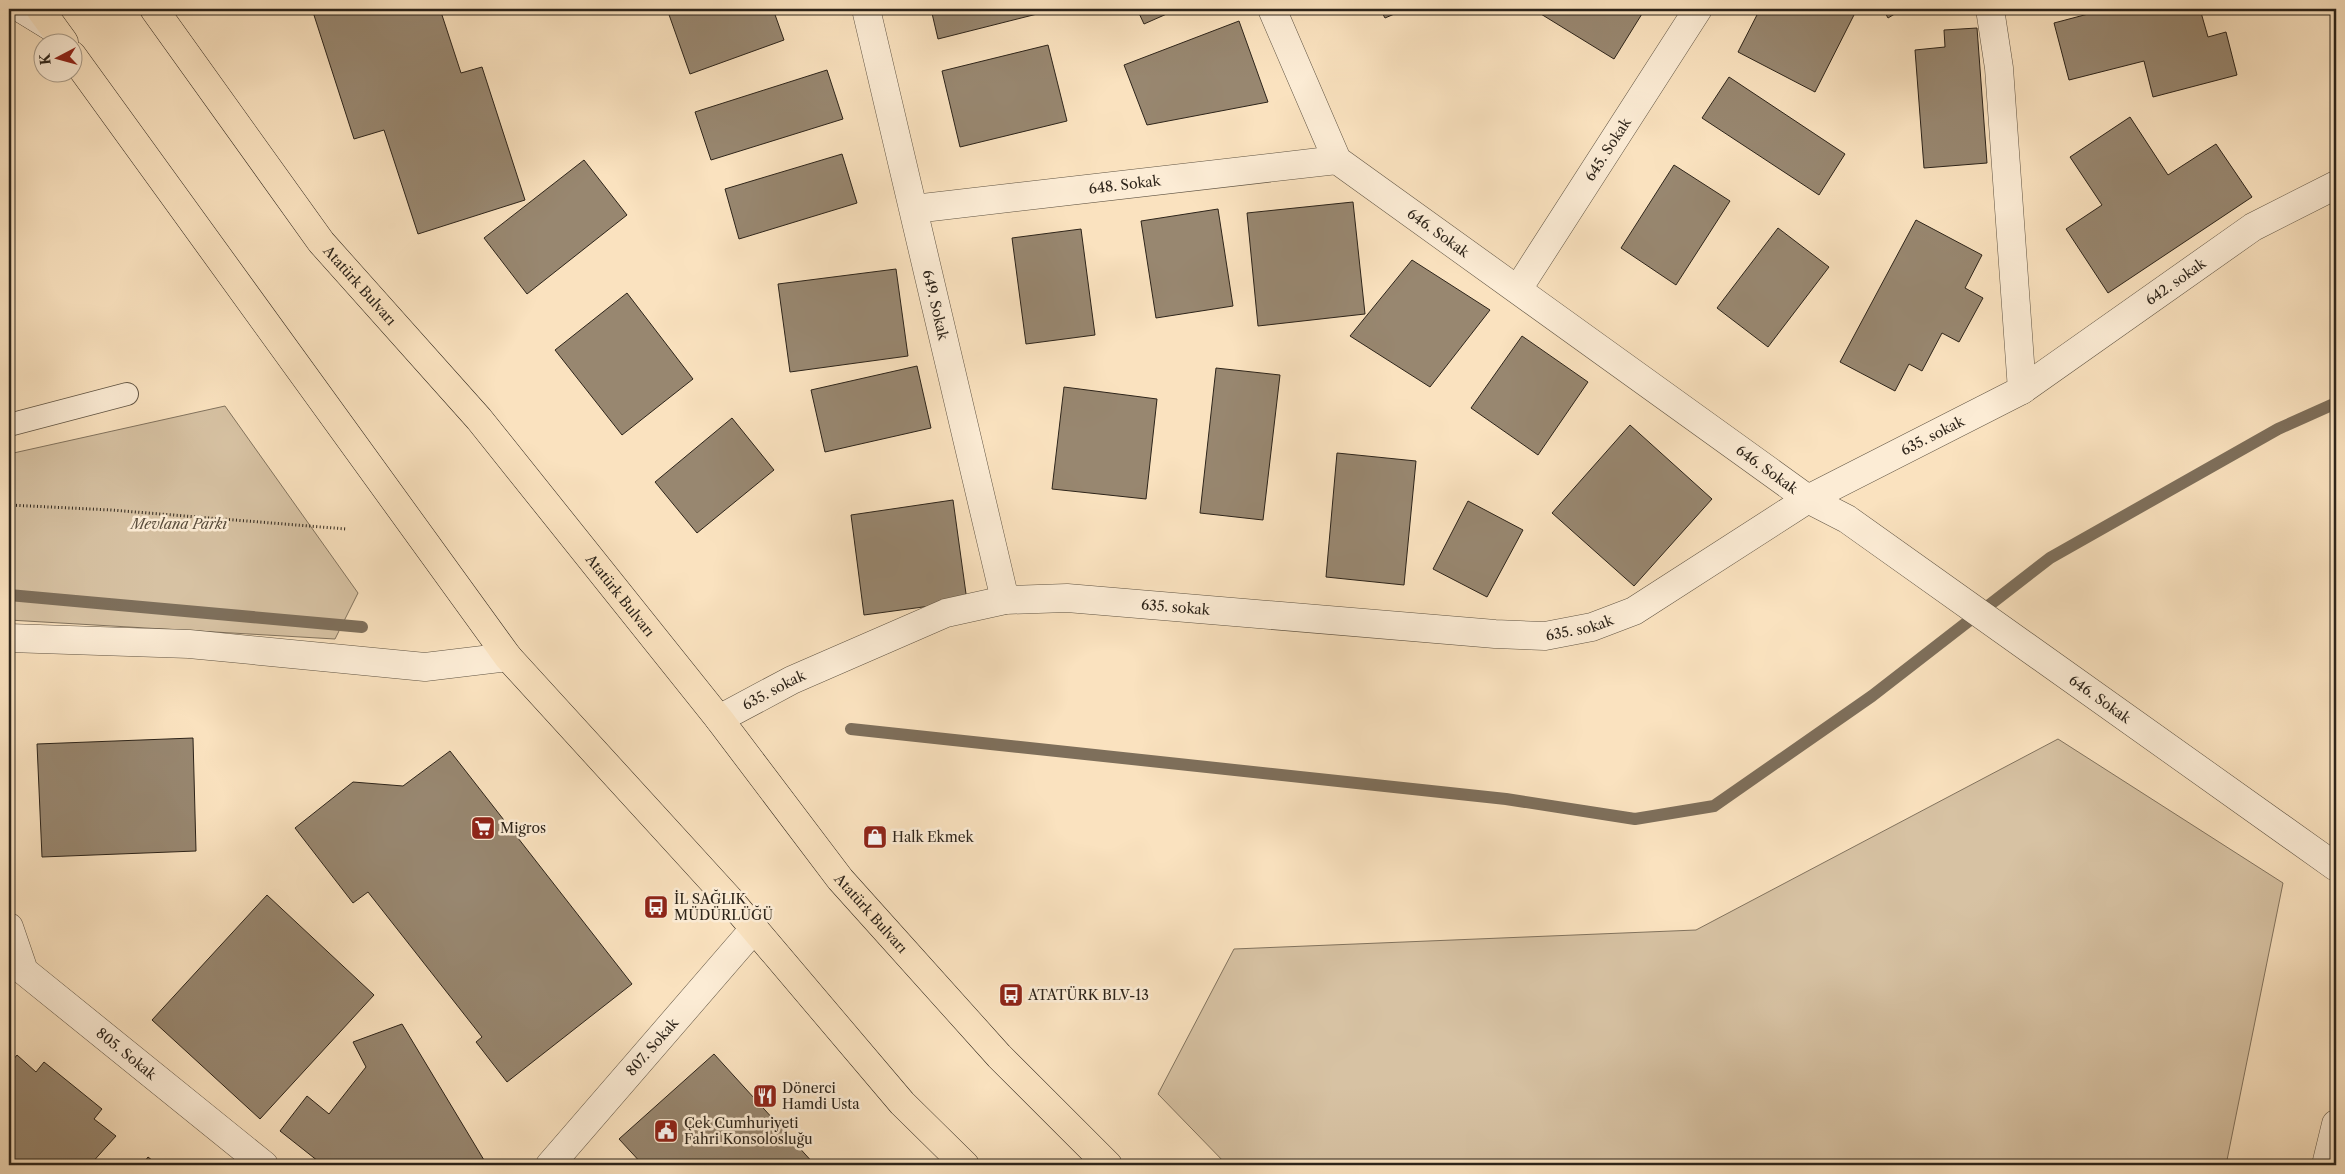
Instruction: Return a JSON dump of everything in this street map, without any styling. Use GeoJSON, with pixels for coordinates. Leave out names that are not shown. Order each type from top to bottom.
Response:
{"type":"FeatureCollection","features":[{"type":"Feature","properties":{"kind":"main road","name":"Atatürk Bulvarı"},"geometry":{"type":"LineString","coordinates":[[154,9],[321,242],[479,419],[719,719],[840,879],[999,1056],[1108,1165]]}},
{"type":"Feature","properties":{"kind":"main road"},"geometry":{"type":"LineString","coordinates":[[82,69],[508,657],[722,892],[902,1103],[965,1165]]}},
{"type":"Feature","properties":{"kind":"street"},"geometry":{"type":"LineString","coordinates":[[22,9],[52,27]]}},
{"type":"Feature","properties":{"kind":"street","name":"649. Sokak"},"geometry":{"type":"LineString","coordinates":[[866,9],[1005,600]]}},
{"type":"Feature","properties":{"kind":"street"},"geometry":{"type":"LineString","coordinates":[[1272,9],[1337,160]]}},
{"type":"Feature","properties":{"kind":"street","name":"645. Sokak"},"geometry":{"type":"LineString","coordinates":[[1518,288],[1698,9]]}},
{"type":"Feature","properties":{"kind":"street"},"geometry":{"type":"LineString","coordinates":[[1990,9],[1999,68],[2022,390]]}},
{"type":"Feature","properties":{"kind":"street","name":"648. Sokak"},"geometry":{"type":"LineString","coordinates":[[914,209],[1337,160]]}},
{"type":"Feature","properties":{"kind":"street","name":"646. Sokak"},"geometry":{"type":"LineString","coordinates":[[1337,160],[1518,288],[1808,499],[1847,520],[2336,867]]}},
{"type":"Feature","properties":{"kind":"street","name":"642. sokak"},"geometry":{"type":"LineString","coordinates":[[2022,390],[2253,228],[2336,184]]}},
{"type":"Feature","properties":{"kind":"street","name":"635. sokak"},"geometry":{"type":"LineString","coordinates":[[719,719],[792,680],[946,612],[1005,600],[1067,598],[1495,634],[1545,636],[1592,627],[1634,611],[1808,499],[2022,390]]}},
{"type":"Feature","properties":{"kind":"street"},"geometry":{"type":"LineString","coordinates":[[9,638],[190,644],[425,667],[508,657]]}},
{"type":"Feature","properties":{"kind":"street","name":"805. Sokak"},"geometry":{"type":"LineString","coordinates":[[9,926],[16,980],[264,1165]]}},
{"type":"Feature","properties":{"kind":"street","name":"807. Sokak"},"geometry":{"type":"LineString","coordinates":[[550,1165],[754,929]]}},
{"type":"Feature","properties":{"kind":"street"},"geometry":{"type":"LineString","coordinates":[[2326,1165],[2336,1124]]}},
{"type":"Feature","properties":{"kind":"lane"},"geometry":{"type":"LineString","coordinates":[[9,425],[127,394]]}},
{"type":"Feature","properties":{"kind":"path"},"geometry":{"type":"LineString","coordinates":[[9,505],[111,510],[346,529]]}},
{"type":"Feature","properties":{"kind":"green space","name":"Mevlana Parkı"},"geometry":{"type":"Polygon","coordinates":[[[225,406],[358,593],[335,639],[9,620],[9,454],[225,406]]]}},
{"type":"Feature","properties":{"kind":"green space"},"geometry":{"type":"Polygon","coordinates":[[[2058,739],[2283,883],[2226,1165],[1227,1165],[1158,1094],[1234,949],[1696,930],[2058,739]]]}},
{"type":"Feature","properties":{"kind":"building"},"geometry":{"type":"Polygon","coordinates":[[[312,9],[440,9],[461,73],[482,67],[525,200],[418,234],[384,130],[354,139],[312,9]]]}},
{"type":"Feature","properties":{"kind":"building"},"geometry":{"type":"Polygon","coordinates":[[[667,9],[773,9],[784,40],[690,74],[667,9]]]}},
{"type":"Feature","properties":{"kind":"building"},"geometry":{"type":"Polygon","coordinates":[[[931,9],[1044,9],[1045,12],[938,39],[931,9]]]}},
{"type":"Feature","properties":{"kind":"building"},"geometry":{"type":"Polygon","coordinates":[[[1137,9],[1178,9],[1144,24],[1137,9]]]}},
{"type":"Feature","properties":{"kind":"building"},"geometry":{"type":"Polygon","coordinates":[[[1380,9],[1406,9],[1385,18],[1380,9]]]}},
{"type":"Feature","properties":{"kind":"building"},"geometry":{"type":"Polygon","coordinates":[[[1537,9],[1645,9],[1614,59],[1536,11],[1537,9]]]}},
{"type":"Feature","properties":{"kind":"building"},"geometry":{"type":"Polygon","coordinates":[[[1760,9],[1857,9],[1815,92],[1738,52],[1760,9]]]}},
{"type":"Feature","properties":{"kind":"building"},"geometry":{"type":"Polygon","coordinates":[[[1883,9],[1903,9],[1888,18],[1883,9]]]}},
{"type":"Feature","properties":{"kind":"building"},"geometry":{"type":"Polygon","coordinates":[[[2107,9],[2200,9],[2208,37],[2226,32],[2237,75],[2153,97],[2144,61],[2069,80],[2054,23],[2107,9]]]}},
{"type":"Feature","properties":{"kind":"building"},"geometry":{"type":"Polygon","coordinates":[[[1239,21],[1268,102],[1147,125],[1124,65],[1239,21]]]}},
{"type":"Feature","properties":{"kind":"building"},"geometry":{"type":"Polygon","coordinates":[[[1977,28],[1987,163],[1924,168],[1915,50],[1945,47],[1944,30],[1977,28]]]}},
{"type":"Feature","properties":{"kind":"building"},"geometry":{"type":"Polygon","coordinates":[[[1048,45],[1067,121],[960,147],[942,71],[1048,45]]]}},
{"type":"Feature","properties":{"kind":"building"},"geometry":{"type":"Polygon","coordinates":[[[827,70],[843,119],[711,160],[695,112],[827,70]]]}},
{"type":"Feature","properties":{"kind":"building"},"geometry":{"type":"Polygon","coordinates":[[[1729,77],[1845,154],[1819,195],[1702,118],[1729,77]]]}},
{"type":"Feature","properties":{"kind":"building"},"geometry":{"type":"Polygon","coordinates":[[[2130,117],[2168,175],[2216,144],[2252,197],[2108,293],[2066,229],[2102,205],[2070,157],[2130,117]]]}},
{"type":"Feature","properties":{"kind":"building"},"geometry":{"type":"Polygon","coordinates":[[[842,154],[857,203],[739,239],[725,189],[842,154]]]}},
{"type":"Feature","properties":{"kind":"building"},"geometry":{"type":"Polygon","coordinates":[[[584,160],[627,215],[527,294],[484,238],[584,160]]]}},
{"type":"Feature","properties":{"kind":"building"},"geometry":{"type":"Polygon","coordinates":[[[1674,165],[1730,201],[1676,285],[1621,248],[1674,165]]]}},
{"type":"Feature","properties":{"kind":"building"},"geometry":{"type":"Polygon","coordinates":[[[1353,202],[1365,314],[1258,326],[1247,213],[1353,202]]]}},
{"type":"Feature","properties":{"kind":"building"},"geometry":{"type":"Polygon","coordinates":[[[1218,209],[1233,306],[1156,318],[1141,221],[1218,209]]]}},
{"type":"Feature","properties":{"kind":"building"},"geometry":{"type":"Polygon","coordinates":[[[1916,220],[1982,255],[1965,288],[1983,298],[1959,342],[1942,333],[1922,371],[1909,364],[1895,391],[1840,362],[1916,220]]]}},
{"type":"Feature","properties":{"kind":"building"},"geometry":{"type":"Polygon","coordinates":[[[1778,228],[1829,267],[1768,347],[1717,308],[1778,228]]]}},
{"type":"Feature","properties":{"kind":"building"},"geometry":{"type":"Polygon","coordinates":[[[1081,229],[1095,335],[1026,344],[1012,238],[1081,229]]]}},
{"type":"Feature","properties":{"kind":"building"},"geometry":{"type":"Polygon","coordinates":[[[1412,260],[1490,310],[1430,387],[1350,336],[1412,260]]]}},
{"type":"Feature","properties":{"kind":"building"},"geometry":{"type":"Polygon","coordinates":[[[896,269],[908,356],[790,372],[778,284],[896,269]]]}},
{"type":"Feature","properties":{"kind":"building"},"geometry":{"type":"Polygon","coordinates":[[[627,293],[693,379],[622,435],[555,350],[627,293]]]}},
{"type":"Feature","properties":{"kind":"building"},"geometry":{"type":"Polygon","coordinates":[[[1522,336],[1588,382],[1538,455],[1471,408],[1522,336]]]}},
{"type":"Feature","properties":{"kind":"building"},"geometry":{"type":"Polygon","coordinates":[[[917,366],[931,428],[825,452],[811,390],[917,366]]]}},
{"type":"Feature","properties":{"kind":"building"},"geometry":{"type":"Polygon","coordinates":[[[1216,368],[1280,375],[1263,520],[1200,513],[1216,368]]]}},
{"type":"Feature","properties":{"kind":"building"},"geometry":{"type":"Polygon","coordinates":[[[1064,387],[1157,399],[1146,499],[1052,489],[1064,387]]]}},
{"type":"Feature","properties":{"kind":"building"},"geometry":{"type":"Polygon","coordinates":[[[732,418],[774,470],[697,533],[655,482],[732,418]]]}},
{"type":"Feature","properties":{"kind":"building"},"geometry":{"type":"Polygon","coordinates":[[[1630,425],[1712,499],[1634,586],[1552,513],[1630,425]]]}},
{"type":"Feature","properties":{"kind":"building"},"geometry":{"type":"Polygon","coordinates":[[[1337,453],[1416,461],[1404,585],[1326,577],[1337,453]]]}},
{"type":"Feature","properties":{"kind":"building"},"geometry":{"type":"Polygon","coordinates":[[[953,500],[967,601],[864,615],[851,515],[953,500]]]}},
{"type":"Feature","properties":{"kind":"building"},"geometry":{"type":"Polygon","coordinates":[[[1468,501],[1523,530],[1487,597],[1433,569],[1468,501]]]}},
{"type":"Feature","properties":{"kind":"building"},"geometry":{"type":"Polygon","coordinates":[[[193,738],[196,851],[42,857],[37,744],[193,738]]]}},
{"type":"Feature","properties":{"kind":"building"},"geometry":{"type":"Polygon","coordinates":[[[450,751],[632,984],[507,1082],[476,1042],[482,1037],[368,892],[353,903],[295,828],[353,782],[403,786],[450,751]]]}},
{"type":"Feature","properties":{"kind":"building"},"geometry":{"type":"Polygon","coordinates":[[[267,895],[374,995],[260,1119],[152,1020],[267,895]]]}},
{"type":"Feature","properties":{"kind":"building"},"geometry":{"type":"Polygon","coordinates":[[[402,1024],[487,1165],[323,1165],[280,1131],[307,1096],[329,1114],[366,1067],[353,1042],[402,1024]]]}},
{"type":"Feature","properties":{"kind":"building"},"geometry":{"type":"Polygon","coordinates":[[[714,1054],[815,1165],[643,1165],[619,1139],[714,1054]]]}},
{"type":"Feature","properties":{"kind":"building"},"geometry":{"type":"Polygon","coordinates":[[[17,1055],[36,1072],[44,1062],[102,1109],[94,1119],[116,1136],[90,1165],[9,1165],[9,1065],[17,1055]]]}},
{"type":"Feature","properties":{"kind":"building"},"geometry":{"type":"Polygon","coordinates":[[[148,1157],[158,1165],[142,1165],[148,1157]]]}},
{"type":"Feature","properties":{"kind":"waterway"},"geometry":{"type":"LineString","coordinates":[[851,729],[1506,799],[1635,819],[1714,806],[1872,696],[2050,558],[2278,429],[2336,403]]}},
{"type":"Feature","properties":{"kind":"waterway"},"geometry":{"type":"LineString","coordinates":[[9,595],[362,627]]}},
{"type":"Feature","properties":{"kind":"place","name":"Migros"},"geometry":{"type":"Point","coordinates":[483,828]}},
{"type":"Feature","properties":{"kind":"place","name":"Halk Ekmek"},"geometry":{"type":"Point","coordinates":[875,837]}},
{"type":"Feature","properties":{"kind":"place","name":"İL SAĞLIK MÜDÜRLÜĞÜ"},"geometry":{"type":"Point","coordinates":[656,907]}},
{"type":"Feature","properties":{"kind":"place","name":"ATATÜRK BLV-13"},"geometry":{"type":"Point","coordinates":[1011,995]}},
{"type":"Feature","properties":{"kind":"place","name":"Dönerci Hamdi Usta"},"geometry":{"type":"Point","coordinates":[765,1096]}},
{"type":"Feature","properties":{"kind":"place","name":"Çek Cumhuriyeti Fahri Konsolosluğu"},"geometry":{"type":"Point","coordinates":[666,1131]}}]}
